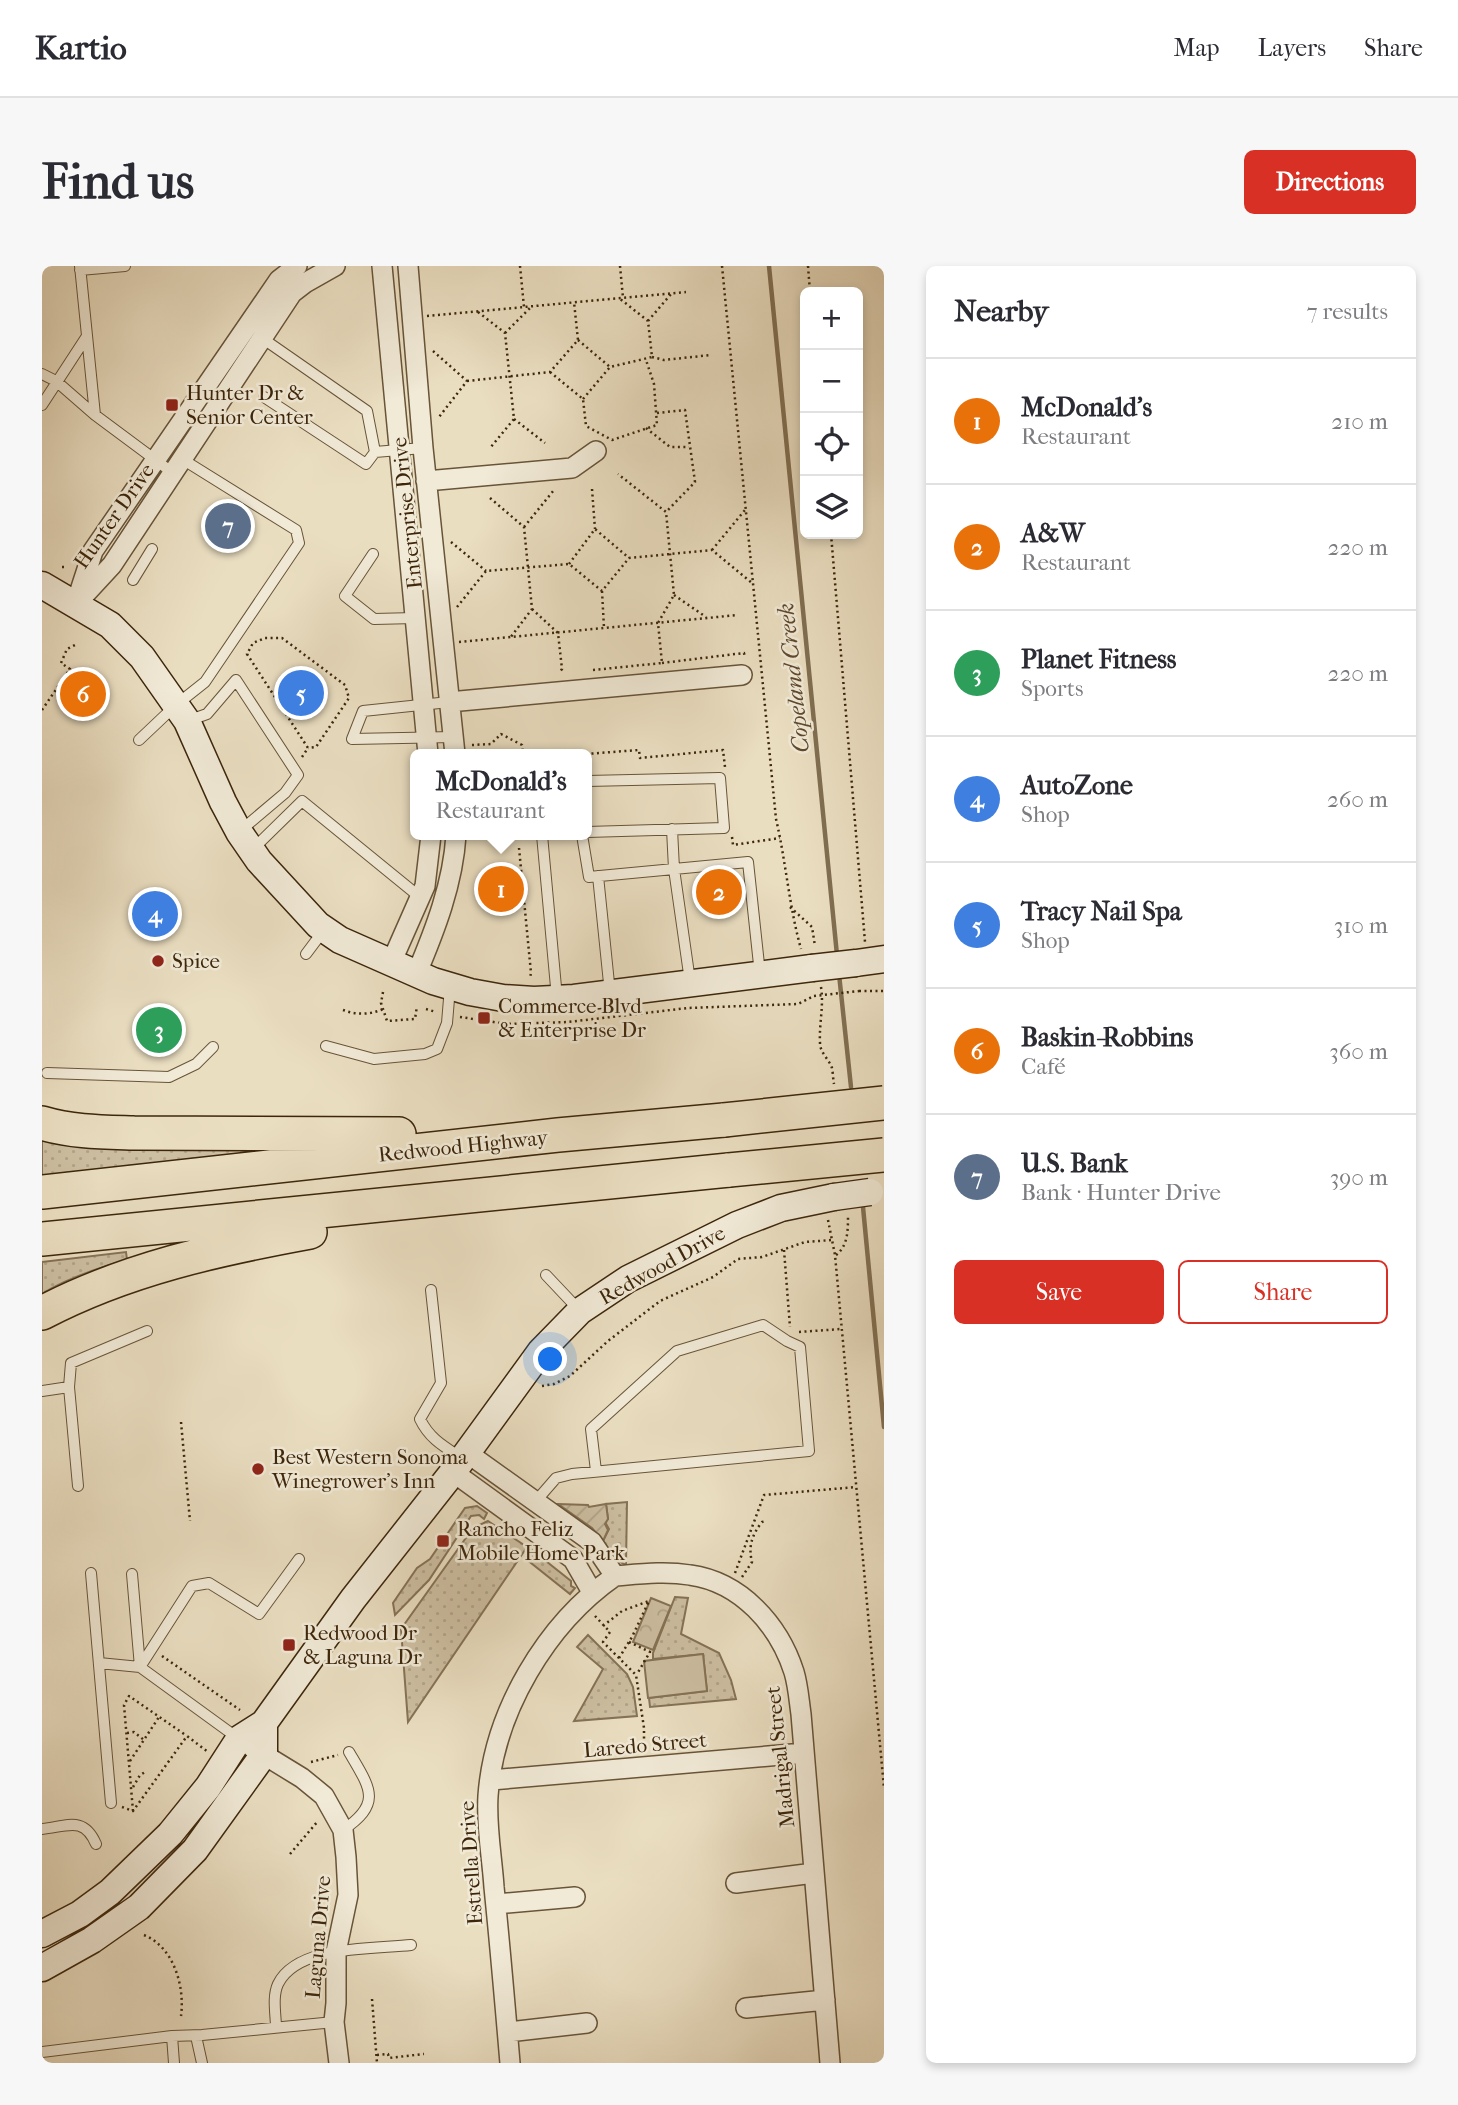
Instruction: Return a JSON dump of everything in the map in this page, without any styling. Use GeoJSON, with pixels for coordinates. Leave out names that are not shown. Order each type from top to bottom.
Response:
{"type":"FeatureCollection","features":[{"type":"Feature","properties":{"kind":"highway","name":"Redwood Highway"},"geometry":{"type":"LineString","coordinates":[[42,1192],[558,1135],[884,1103]]}},
{"type":"Feature","properties":{"kind":"highway"},"geometry":{"type":"LineString","coordinates":[[42,1123],[91,1132],[134,1133],[558,1135]]}},
{"type":"Feature","properties":{"kind":"highway"},"geometry":{"type":"LineString","coordinates":[[42,1239],[884,1155]]}},
{"type":"Feature","properties":{"kind":"highway"},"geometry":{"type":"LineString","coordinates":[[42,1313],[122,1278],[224,1248],[542,1189]]}},
{"type":"Feature","properties":{"kind":"main road"},"geometry":{"type":"LineString","coordinates":[[42,585],[110,625],[142,657],[182,713],[223,802],[246,841],[305,913],[340,940],[416,975],[503,998],[557,999],[869,961]]}},
{"type":"Feature","properties":{"kind":"main road","name":"Redwood Drive"},"geometry":{"type":"LineString","coordinates":[[42,1934],[80,1913],[110,1892],[170,1834],[208,1787],[239,1739],[264,1723],[541,1351],[580,1311],[628,1279],[737,1225],[781,1208],[835,1202],[877,1192]]}},
{"type":"Feature","properties":{"kind":"main road"},"geometry":{"type":"LineString","coordinates":[[42,1968],[92,1940],[139,1907],[195,1850],[264,1754],[264,1723]]}},
{"type":"Feature","properties":{"kind":"street","name":"Hunter Drive"},"geometry":{"type":"LineString","coordinates":[[75,605],[93,551],[279,280],[297,271],[335,266]]}},
{"type":"Feature","properties":{"kind":"street","name":"Enterprise Drive"},"geometry":{"type":"LineString","coordinates":[[382,266],[428,747]]}},
{"type":"Feature","properties":{"kind":"street","name":"Enterprise Drive"},"geometry":{"type":"LineString","coordinates":[[408,266],[426,481],[454,746]]}},
{"type":"Feature","properties":{"kind":"street","name":"Hunter Drive"},"geometry":{"type":"LineString","coordinates":[[75,605],[112,565],[292,293],[297,271]]}},
{"type":"Feature","properties":{"kind":"street"},"geometry":{"type":"LineString","coordinates":[[426,481],[572,468],[596,451]]}},
{"type":"Feature","properties":{"kind":"street"},"geometry":{"type":"LineString","coordinates":[[449,702],[742,674]]}},
{"type":"Feature","properties":{"kind":"street"},"geometry":{"type":"LineString","coordinates":[[391,963],[421,899],[430,840]]}},
{"type":"Feature","properties":{"kind":"street"},"geometry":{"type":"LineString","coordinates":[[416,975],[438,923],[455,856],[456,840]]}},
{"type":"Feature","properties":{"kind":"street"},"geometry":{"type":"LineString","coordinates":[[460,1461],[536,1502],[592,1542],[615,1576]]}},
{"type":"Feature","properties":{"kind":"street"},"geometry":{"type":"LineString","coordinates":[[460,1461],[573,1559],[591,1601]]}},
{"type":"Feature","properties":{"kind":"street","name":"Madrigal Street"},"geometry":{"type":"LineString","coordinates":[[615,1576],[676,1573],[694,1575],[731,1590],[770,1623],[783,1645],[795,1674],[804,1753],[830,2063]]}},
{"type":"Feature","properties":{"kind":"street","name":"Estrella Drive"},"geometry":{"type":"LineString","coordinates":[[510,2063],[487,1810],[496,1753],[506,1719],[521,1686],[551,1638],[615,1576]]}},
{"type":"Feature","properties":{"kind":"street","name":"Laguna Drive"},"geometry":{"type":"LineString","coordinates":[[239,1739],[302,1778],[324,1797],[343,1830],[348,1895],[336,1952],[334,2022],[339,2063]]}},
{"type":"Feature","properties":{"kind":"street","name":"Laredo Street"},"geometry":{"type":"LineString","coordinates":[[491,1780],[644,1769],[804,1753]]}},
{"type":"Feature","properties":{"kind":"street"},"geometry":{"type":"LineString","coordinates":[[736,1883],[814,1873]]}},
{"type":"Feature","properties":{"kind":"street"},"geometry":{"type":"LineString","coordinates":[[496,1904],[575,1897]]}},
{"type":"Feature","properties":{"kind":"street"},"geometry":{"type":"LineString","coordinates":[[746,2008],[825,2000]]}},
{"type":"Feature","properties":{"kind":"street"},"geometry":{"type":"LineString","coordinates":[[508,2032],[587,2024]]}},
{"type":"Feature","properties":{"kind":"lane"},"geometry":{"type":"LineString","coordinates":[[95,415],[80,268],[125,266]]}},
{"type":"Feature","properties":{"kind":"lane"},"geometry":{"type":"LineString","coordinates":[[42,405],[87,336]]}},
{"type":"Feature","properties":{"kind":"lane"},"geometry":{"type":"LineString","coordinates":[[262,338],[367,411],[375,452],[366,464],[264,397]]}},
{"type":"Feature","properties":{"kind":"lane"},"geometry":{"type":"LineString","coordinates":[[42,374],[56,381],[95,415],[155,460],[177,466],[296,530],[299,543],[182,713],[139,740]]}},
{"type":"Feature","properties":{"kind":"lane"},"geometry":{"type":"LineString","coordinates":[[375,452],[423,448]]}},
{"type":"Feature","properties":{"kind":"lane"},"geometry":{"type":"LineString","coordinates":[[133,580],[152,549]]}},
{"type":"Feature","properties":{"kind":"lane"},"geometry":{"type":"LineString","coordinates":[[373,554],[345,596],[374,620],[415,618]]}},
{"type":"Feature","properties":{"kind":"lane"},"geometry":{"type":"LineString","coordinates":[[182,713],[207,713],[236,680],[298,775],[246,841]]}},
{"type":"Feature","properties":{"kind":"lane"},"geometry":{"type":"LineString","coordinates":[[449,702],[363,711],[352,740],[428,747],[454,746]]}},
{"type":"Feature","properties":{"kind":"lane"},"geometry":{"type":"LineString","coordinates":[[592,781],[720,778],[724,828],[592,832]]}},
{"type":"Feature","properties":{"kind":"lane"},"geometry":{"type":"LineString","coordinates":[[246,841],[302,801],[421,899]]}},
{"type":"Feature","properties":{"kind":"lane"},"geometry":{"type":"LineString","coordinates":[[672,829],[674,869],[690,984]]}},
{"type":"Feature","properties":{"kind":"lane"},"geometry":{"type":"LineString","coordinates":[[541,840],[557,999]]}},
{"type":"Feature","properties":{"kind":"lane"},"geometry":{"type":"LineString","coordinates":[[583,840],[589,877],[748,862],[760,975]]}},
{"type":"Feature","properties":{"kind":"lane"},"geometry":{"type":"LineString","coordinates":[[598,876],[610,994]]}},
{"type":"Feature","properties":{"kind":"lane"},"geometry":{"type":"LineString","coordinates":[[306,954],[324,929]]}},
{"type":"Feature","properties":{"kind":"lane"},"geometry":{"type":"LineString","coordinates":[[326,1046],[374,1059],[425,1054],[437,1049],[447,1023],[450,986]]}},
{"type":"Feature","properties":{"kind":"lane"},"geometry":{"type":"LineString","coordinates":[[47,1073],[169,1077],[196,1064],[213,1047]]}},
{"type":"Feature","properties":{"kind":"lane"},"geometry":{"type":"LineString","coordinates":[[546,1275],[580,1311]]}},
{"type":"Feature","properties":{"kind":"lane"},"geometry":{"type":"LineString","coordinates":[[431,1290],[441,1383],[420,1419],[434,1440],[460,1461]]}},
{"type":"Feature","properties":{"kind":"lane"},"geometry":{"type":"LineString","coordinates":[[536,1502],[556,1478],[596,1471],[809,1451],[800,1347],[763,1325],[677,1351],[591,1429],[596,1471]]}},
{"type":"Feature","properties":{"kind":"lane"},"geometry":{"type":"LineString","coordinates":[[78,1486],[69,1387],[71,1363],[147,1331]]}},
{"type":"Feature","properties":{"kind":"lane"},"geometry":{"type":"LineString","coordinates":[[42,1391],[69,1387]]}},
{"type":"Feature","properties":{"kind":"lane"},"geometry":{"type":"LineString","coordinates":[[140,1667],[192,1586],[209,1583],[259,1615],[299,1559]]}},
{"type":"Feature","properties":{"kind":"lane"},"geometry":{"type":"LineString","coordinates":[[91,1573],[111,1804]]}},
{"type":"Feature","properties":{"kind":"lane"},"geometry":{"type":"LineString","coordinates":[[132,1574],[140,1667]]}},
{"type":"Feature","properties":{"kind":"lane"},"geometry":{"type":"LineString","coordinates":[[99,1663],[140,1667],[239,1739]]}},
{"type":"Feature","properties":{"kind":"lane"},"geometry":{"type":"LineString","coordinates":[[343,1830],[360,1819],[369,1805],[368,1785],[349,1752]]}},
{"type":"Feature","properties":{"kind":"lane"},"geometry":{"type":"LineString","coordinates":[[42,1829],[82,1826],[90,1830],[96,1844]]}},
{"type":"Feature","properties":{"kind":"lane"},"geometry":{"type":"LineString","coordinates":[[276,2028],[275,1996],[278,1984],[290,1969],[309,1958],[336,1952],[411,1945]]}},
{"type":"Feature","properties":{"kind":"lane"},"geometry":{"type":"LineString","coordinates":[[42,2052],[172,2036],[334,2022]]}},
{"type":"Feature","properties":{"kind":"lane"},"geometry":{"type":"LineString","coordinates":[[172,2036],[174,2063]]}},
{"type":"Feature","properties":{"kind":"lane"},"geometry":{"type":"LineString","coordinates":[[196,2036],[202,2063]]}},
{"type":"Feature","properties":{"kind":"path"},"geometry":{"type":"LineString","coordinates":[[520,266],[524,307]]}},
{"type":"Feature","properties":{"kind":"path"},"geometry":{"type":"LineString","coordinates":[[620,266],[621,298],[648,321],[652,357]]}},
{"type":"Feature","properties":{"kind":"path"},"geometry":{"type":"LineString","coordinates":[[722,266],[776,820],[784,852],[790,907],[803,955],[813,967]]}},
{"type":"Feature","properties":{"kind":"path"},"geometry":{"type":"LineString","coordinates":[[808,266],[810,287]]}},
{"type":"Feature","properties":{"kind":"path"},"geometry":{"type":"LineString","coordinates":[[424,317],[686,292]]}},
{"type":"Feature","properties":{"kind":"path"},"geometry":{"type":"LineString","coordinates":[[648,321],[672,293]]}},
{"type":"Feature","properties":{"kind":"path"},"geometry":{"type":"LineString","coordinates":[[574,302],[578,340],[610,367]]}},
{"type":"Feature","properties":{"kind":"path"},"geometry":{"type":"LineString","coordinates":[[505,333],[531,306]]}},
{"type":"Feature","properties":{"kind":"path"},"geometry":{"type":"LineString","coordinates":[[478,312],[505,333],[514,419],[491,448]]}},
{"type":"Feature","properties":{"kind":"path"},"geometry":{"type":"LineString","coordinates":[[434,422],[467,381],[550,372],[578,340]]}},
{"type":"Feature","properties":{"kind":"path"},"geometry":{"type":"LineString","coordinates":[[427,345],[467,381]]}},
{"type":"Feature","properties":{"kind":"path"},"geometry":{"type":"LineString","coordinates":[[583,399],[610,367],[652,357],[664,360],[710,355]]}},
{"type":"Feature","properties":{"kind":"path"},"geometry":{"type":"LineString","coordinates":[[550,372],[583,399],[586,426],[612,440],[657,425],[654,384],[646,360]]}},
{"type":"Feature","properties":{"kind":"path"},"geometry":{"type":"LineString","coordinates":[[657,414],[685,410],[695,482],[666,512]]}},
{"type":"Feature","properties":{"kind":"path"},"geometry":{"type":"LineString","coordinates":[[514,419],[545,443]]}},
{"type":"Feature","properties":{"kind":"path"},"geometry":{"type":"LineString","coordinates":[[646,428],[670,447],[689,447]]}},
{"type":"Feature","properties":{"kind":"path"},"geometry":{"type":"LineString","coordinates":[[586,671],[662,663],[658,623],[674,595],[666,512],[618,474]]}},
{"type":"Feature","properties":{"kind":"path"},"geometry":{"type":"LineString","coordinates":[[569,564],[595,529],[592,489]]}},
{"type":"Feature","properties":{"kind":"path"},"geometry":{"type":"LineString","coordinates":[[524,527],[554,490]]}},
{"type":"Feature","properties":{"kind":"path"},"geometry":{"type":"LineString","coordinates":[[490,498],[524,527],[532,610],[558,633],[562,668]]}},
{"type":"Feature","properties":{"kind":"path"},"geometry":{"type":"LineString","coordinates":[[712,550],[745,510]]}},
{"type":"Feature","properties":{"kind":"path"},"geometry":{"type":"LineString","coordinates":[[595,529],[629,558]]}},
{"type":"Feature","properties":{"kind":"path"},"geometry":{"type":"LineString","coordinates":[[446,538],[486,571],[569,564],[602,591]]}},
{"type":"Feature","properties":{"kind":"path"},"geometry":{"type":"LineString","coordinates":[[831,539],[869,961]]}},
{"type":"Feature","properties":{"kind":"path"},"geometry":{"type":"LineString","coordinates":[[604,628],[602,591],[629,558],[712,550],[752,583]]}},
{"type":"Feature","properties":{"kind":"path"},"geometry":{"type":"LineString","coordinates":[[453,612],[486,571]]}},
{"type":"Feature","properties":{"kind":"path"},"geometry":{"type":"LineString","coordinates":[[674,595],[707,618]]}},
{"type":"Feature","properties":{"kind":"path"},"geometry":{"type":"LineString","coordinates":[[510,638],[532,610]]}},
{"type":"Feature","properties":{"kind":"path"},"geometry":{"type":"LineString","coordinates":[[456,643],[738,615]]}},
{"type":"Feature","properties":{"kind":"path"},"geometry":{"type":"LineString","coordinates":[[294,769],[308,748],[316,747],[338,717],[349,698],[345,685],[282,638],[265,638],[253,643],[247,654],[308,748]]}},
{"type":"Feature","properties":{"kind":"path"},"geometry":{"type":"LineString","coordinates":[[42,710],[70,670],[61,663],[67,649],[77,644]]}},
{"type":"Feature","properties":{"kind":"path"},"geometry":{"type":"LineString","coordinates":[[519,848],[530,978]]}},
{"type":"Feature","properties":{"kind":"path"},"geometry":{"type":"LineString","coordinates":[[790,907],[812,927],[813,967],[824,1004],[820,1015],[820,1044],[831,1065],[835,1086]]}},
{"type":"Feature","properties":{"kind":"path"},"geometry":{"type":"LineString","coordinates":[[814,996],[884,991]]}},
{"type":"Feature","properties":{"kind":"path"},"geometry":{"type":"LineString","coordinates":[[383,992],[381,1003],[387,1021],[415,1019],[417,1006]]}},
{"type":"Feature","properties":{"kind":"path"},"geometry":{"type":"LineString","coordinates":[[343,1010],[356,1015],[383,1009]]}},
{"type":"Feature","properties":{"kind":"path"},"geometry":{"type":"LineString","coordinates":[[835,1202],[832,1240],[884,1788]]}},
{"type":"Feature","properties":{"kind":"path"},"geometry":{"type":"LineString","coordinates":[[835,1202],[848,1230],[844,1246],[835,1255]]}},
{"type":"Feature","properties":{"kind":"path"},"geometry":{"type":"LineString","coordinates":[[542,1387],[570,1376],[608,1341],[660,1301],[713,1277],[738,1259],[762,1257],[805,1242],[832,1240]]}},
{"type":"Feature","properties":{"kind":"path"},"geometry":{"type":"LineString","coordinates":[[784,1250],[790,1328],[799,1332],[841,1329]]}},
{"type":"Feature","properties":{"kind":"path"},"geometry":{"type":"LineString","coordinates":[[181,1422],[191,1521]]}},
{"type":"Feature","properties":{"kind":"path"},"geometry":{"type":"LineString","coordinates":[[731,1590],[764,1495],[856,1487]]}},
{"type":"Feature","properties":{"kind":"path"},"geometry":{"type":"LineString","coordinates":[[731,1590],[752,1562],[749,1550],[755,1530],[766,1521]]}},
{"type":"Feature","properties":{"kind":"path"},"geometry":{"type":"LineString","coordinates":[[591,1601],[603,1626],[610,1632],[603,1642],[636,1675],[644,1728],[644,1769]]}},
{"type":"Feature","properties":{"kind":"path"},"geometry":{"type":"LineString","coordinates":[[603,1626],[622,1611],[649,1601],[619,1658]]}},
{"type":"Feature","properties":{"kind":"path"},"geometry":{"type":"LineString","coordinates":[[629,1642],[650,1653],[636,1675]]}},
{"type":"Feature","properties":{"kind":"path"},"geometry":{"type":"LineString","coordinates":[[152,1648],[240,1710]]}},
{"type":"Feature","properties":{"kind":"path"},"geometry":{"type":"LineString","coordinates":[[133,1811],[124,1704],[129,1696],[210,1754]]}},
{"type":"Feature","properties":{"kind":"path"},"geometry":{"type":"LineString","coordinates":[[129,1762],[159,1717]]}},
{"type":"Feature","properties":{"kind":"path"},"geometry":{"type":"LineString","coordinates":[[127,1732],[134,1732],[144,1740]]}},
{"type":"Feature","properties":{"kind":"path"},"geometry":{"type":"LineString","coordinates":[[133,1811],[187,1736]]}},
{"type":"Feature","properties":{"kind":"path"},"geometry":{"type":"LineString","coordinates":[[306,1767],[316,1759],[349,1752]]}},
{"type":"Feature","properties":{"kind":"path"},"geometry":{"type":"LineString","coordinates":[[131,1790],[139,1775],[147,1770]]}},
{"type":"Feature","properties":{"kind":"path"},"geometry":{"type":"LineString","coordinates":[[111,1804],[133,1811]]}},
{"type":"Feature","properties":{"kind":"path"},"geometry":{"type":"LineString","coordinates":[[290,1854],[318,1821]]}},
{"type":"Feature","properties":{"kind":"path"},"geometry":{"type":"LineString","coordinates":[[144,1936],[158,1944],[176,1970],[181,1988],[181,2016]]}},
{"type":"Feature","properties":{"kind":"path"},"geometry":{"type":"LineString","coordinates":[[372,1999],[377,2063]]}},
{"type":"Feature","properties":{"kind":"path"},"geometry":{"type":"LineString","coordinates":[[377,2055],[388,2054],[389,2058],[424,2054]]}},
{"type":"Feature","properties":{"kind":"green space"},"geometry":{"type":"Polygon","coordinates":[[[42,1136],[335,1148],[42,1176],[42,1136]]]}},
{"type":"Feature","properties":{"kind":"green space"},"geometry":{"type":"Polygon","coordinates":[[[126,1252],[127,1260],[83,1274],[42,1294],[42,1262],[126,1252]]]}},
{"type":"Feature","properties":{"kind":"green space"},"geometry":{"type":"Polygon","coordinates":[[[627,1502],[626,1565],[614,1559],[603,1541],[609,1529],[605,1522],[608,1519],[606,1504],[627,1502]]]}},
{"type":"Feature","properties":{"kind":"green space"},"geometry":{"type":"Polygon","coordinates":[[[558,1504],[589,1507],[606,1504],[608,1519],[605,1524],[608,1530],[603,1541],[592,1528],[558,1504]]]}},
{"type":"Feature","properties":{"kind":"green space"},"geometry":{"type":"Polygon","coordinates":[[[477,1506],[487,1513],[484,1519],[479,1515],[471,1516],[429,1580],[395,1615],[393,1603],[417,1568],[430,1559],[465,1508],[477,1506]]]}},
{"type":"Feature","properties":{"kind":"green space"},"geometry":{"type":"Polygon","coordinates":[[[488,1521],[527,1547],[408,1722],[401,1629],[473,1528],[488,1521]]]}},
{"type":"Feature","properties":{"kind":"green space"},"geometry":{"type":"Polygon","coordinates":[[[532,1550],[571,1581],[571,1586],[575,1588],[570,1594],[526,1559],[532,1550]]]}},
{"type":"Feature","properties":{"kind":"green space"},"geometry":{"type":"Polygon","coordinates":[[[675,1597],[688,1598],[681,1634],[719,1653],[736,1699],[650,1707],[649,1698],[707,1691],[703,1654],[653,1659],[675,1597]]]}},
{"type":"Feature","properties":{"kind":"green space"},"geometry":{"type":"Polygon","coordinates":[[[651,1598],[671,1606],[653,1650],[633,1642],[651,1598]]]}},
{"type":"Feature","properties":{"kind":"green space"},"geometry":{"type":"Polygon","coordinates":[[[588,1635],[627,1674],[633,1687],[637,1716],[574,1721],[603,1669],[577,1647],[588,1635]]]}},
{"type":"Feature","properties":{"kind":"green space"},"geometry":{"type":"Polygon","coordinates":[[[703,1654],[707,1691],[648,1698],[644,1661],[703,1654]]]}},
{"type":"Feature","properties":{"kind":"waterway","name":"Copeland Creek"},"geometry":{"type":"LineString","coordinates":[[769,266],[837,955]]}},
{"type":"Feature","properties":{"kind":"waterway","name":"Copeland Creek"},"geometry":{"type":"LineString","coordinates":[[839,974],[851,1087]]}},
{"type":"Feature","properties":{"kind":"waterway","name":"Copeland Creek"},"geometry":{"type":"LineString","coordinates":[[863,1207],[884,1427]]}},
{"type":"Feature","properties":{"kind":"place","name":"Hunter Dr & Senior Center"},"geometry":{"type":"Point","coordinates":[172,405]}},
{"type":"Feature","properties":{"kind":"place","name":"U.S. Bank"},"geometry":{"type":"Point","coordinates":[228,526]}},
{"type":"Feature","properties":{"kind":"place","name":"Tracy Nail Spa"},"geometry":{"type":"Point","coordinates":[301,693]}},
{"type":"Feature","properties":{"kind":"place","name":"Baskin-Robbins"},"geometry":{"type":"Point","coordinates":[83,694]}},
{"type":"Feature","properties":{"kind":"place","name":"McDonald's"},"geometry":{"type":"Point","coordinates":[501,889]}},
{"type":"Feature","properties":{"kind":"place","name":"A&W"},"geometry":{"type":"Point","coordinates":[719,892]}},
{"type":"Feature","properties":{"kind":"place","name":"AutoZone"},"geometry":{"type":"Point","coordinates":[155,914]}},
{"type":"Feature","properties":{"kind":"place","name":"Spice"},"geometry":{"type":"Point","coordinates":[158,961]}},
{"type":"Feature","properties":{"kind":"place","name":"Commerce Blvd & Enterprise Dr"},"geometry":{"type":"Point","coordinates":[484,1018]}},
{"type":"Feature","properties":{"kind":"place","name":"Planet Fitness"},"geometry":{"type":"Point","coordinates":[159,1030]}},
{"type":"Feature","properties":{"kind":"place","name":"Best Western Sonoma Winegrower's Inn"},"geometry":{"type":"Point","coordinates":[258,1469]}},
{"type":"Feature","properties":{"kind":"place","name":"Rancho Feliz Mobile Home Park"},"geometry":{"type":"Point","coordinates":[443,1541]}},
{"type":"Feature","properties":{"kind":"place","name":"Redwood Dr & Laguna Dr"},"geometry":{"type":"Point","coordinates":[289,1645]}}]}
